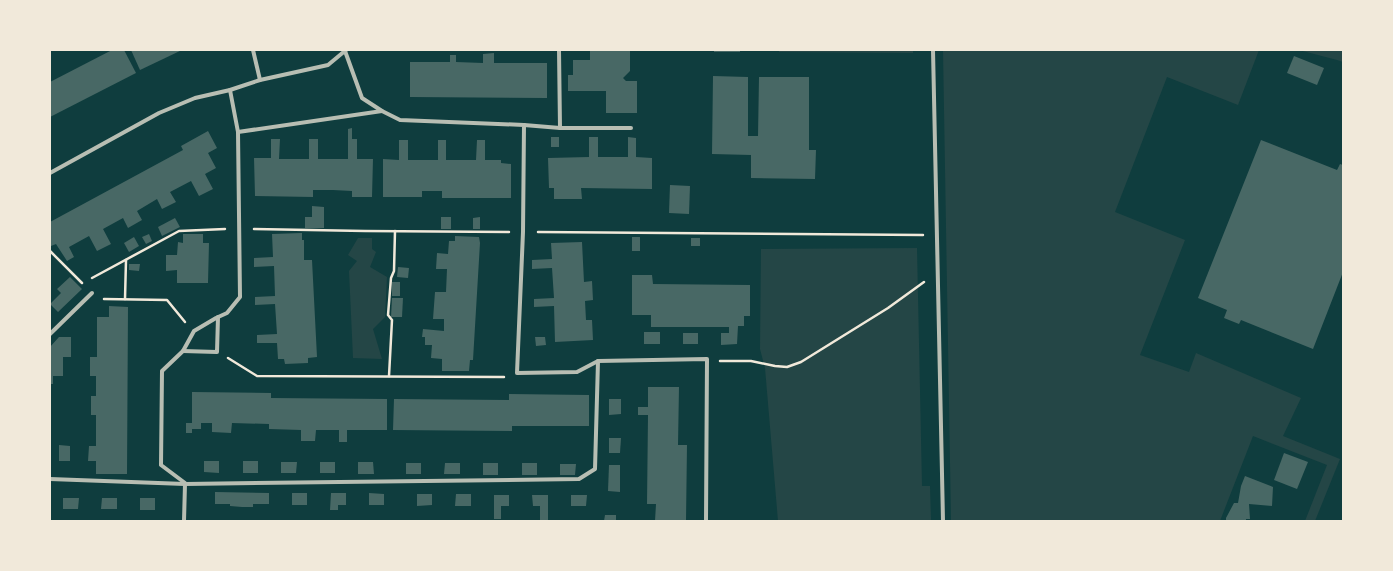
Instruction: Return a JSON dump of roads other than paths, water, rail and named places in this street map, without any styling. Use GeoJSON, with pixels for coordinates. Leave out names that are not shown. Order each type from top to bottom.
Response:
{"type":"FeatureCollection","features":[{"type":"Feature","properties":{"kind":"street"},"geometry":{"type":"LineString","coordinates":[[253,50],[260,80]]}},
{"type":"Feature","properties":{"kind":"street"},"geometry":{"type":"LineString","coordinates":[[50,172],[159,113],[195,98],[230,90],[260,80],[328,65],[345,50],[362,98],[382,111],[400,120],[560,128],[631,128]]}},
{"type":"Feature","properties":{"kind":"street"},"geometry":{"type":"LineString","coordinates":[[559,50],[560,128]]}},
{"type":"Feature","properties":{"kind":"street"},"geometry":{"type":"LineString","coordinates":[[934,50],[943,521]]}},
{"type":"Feature","properties":{"kind":"street"},"geometry":{"type":"LineString","coordinates":[[185,484],[161,466],[162,371],[183,351],[194,331],[227,313],[240,297],[238,132],[230,90]]}},
{"type":"Feature","properties":{"kind":"street"},"geometry":{"type":"LineString","coordinates":[[238,132],[382,111]]}},
{"type":"Feature","properties":{"kind":"street"},"geometry":{"type":"LineString","coordinates":[[524,125],[523,232],[517,373],[577,372],[598,361],[707,359],[706,521]]}},
{"type":"Feature","properties":{"kind":"street"},"geometry":{"type":"LineString","coordinates":[[50,334],[92,293]]}},
{"type":"Feature","properties":{"kind":"street"},"geometry":{"type":"LineString","coordinates":[[183,351],[217,352],[218,317]]}},
{"type":"Feature","properties":{"kind":"street"},"geometry":{"type":"LineString","coordinates":[[50,479],[185,484],[579,479],[595,469],[598,361]]}},
{"type":"Feature","properties":{"kind":"street"},"geometry":{"type":"LineString","coordinates":[[184,521],[185,484]]}}]}
